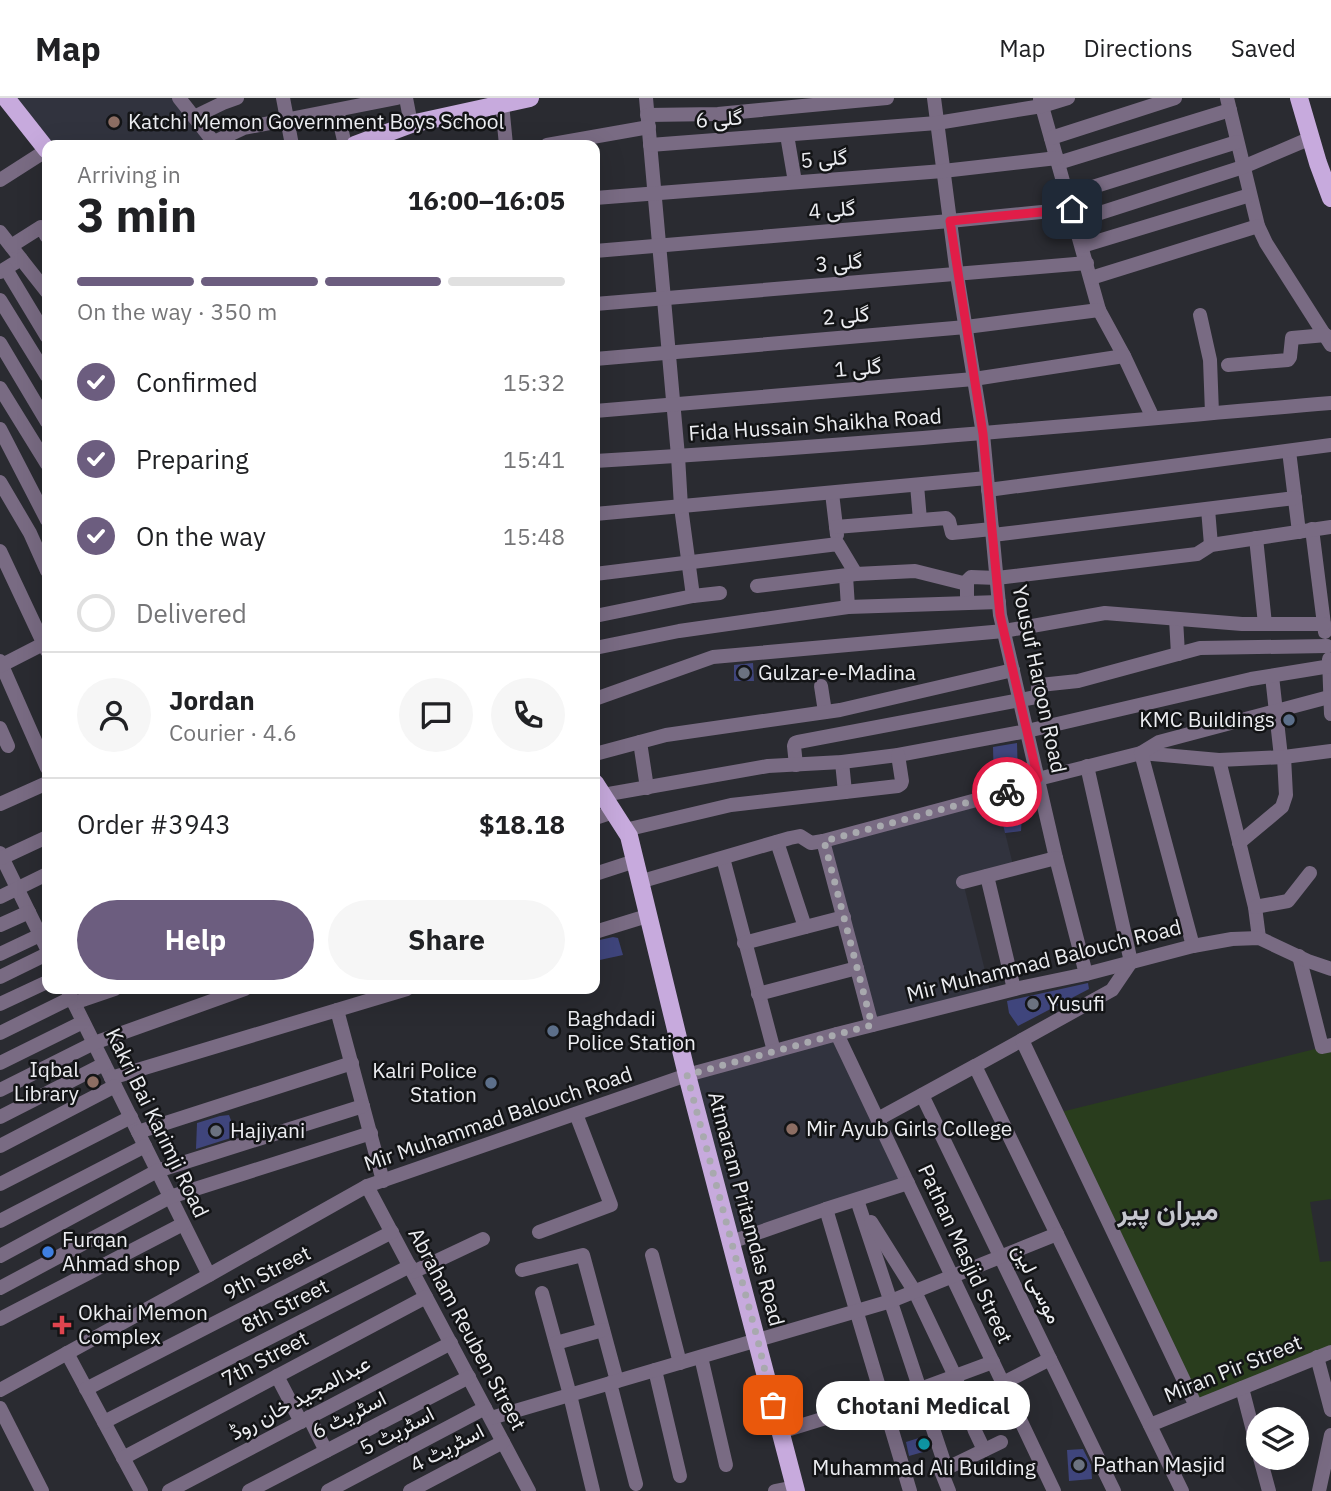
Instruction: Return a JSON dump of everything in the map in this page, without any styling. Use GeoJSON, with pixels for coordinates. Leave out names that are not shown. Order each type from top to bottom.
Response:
{"type":"FeatureCollection","features":[{"type":"Feature","properties":{"kind":"main road"},"geometry":{"type":"LineString","coordinates":[[6,98],[42,144]]}},
{"type":"Feature","properties":{"kind":"main road"},"geometry":{"type":"LineString","coordinates":[[21,98],[52,140]]}},
{"type":"Feature","properties":{"kind":"main road"},"geometry":{"type":"LineString","coordinates":[[1298,98],[1311,138],[1325,162],[1331,198]]}},
{"type":"Feature","properties":{"kind":"main road"},"geometry":{"type":"LineString","coordinates":[[368,140],[411,124],[515,100]]}},
{"type":"Feature","properties":{"kind":"main road","name":"Atmaram Pritamdas Road"},"geometry":{"type":"LineString","coordinates":[[600,791],[629,836],[687,1075],[795,1489]]}},
{"type":"Feature","properties":{"kind":"street"},"geometry":{"type":"LineString","coordinates":[[179,98],[212,140]]}},
{"type":"Feature","properties":{"kind":"street"},"geometry":{"type":"LineString","coordinates":[[194,117],[237,98]]}},
{"type":"Feature","properties":{"kind":"street"},"geometry":{"type":"LineString","coordinates":[[283,98],[291,140]]}},
{"type":"Feature","properties":{"kind":"street"},"geometry":{"type":"LineString","coordinates":[[222,140],[244,128],[397,98]]}},
{"type":"Feature","properties":{"kind":"street"},"geometry":{"type":"LineString","coordinates":[[406,98],[411,124]]}},
{"type":"Feature","properties":{"kind":"street"},"geometry":{"type":"LineString","coordinates":[[646,98],[681,506],[693,596]]}},
{"type":"Feature","properties":{"kind":"street"},"geometry":{"type":"LineString","coordinates":[[568,140],[648,121],[782,103],[887,98]]}},
{"type":"Feature","properties":{"kind":"street","name":"Yousuf Haroon Road"},"geometry":{"type":"LineString","coordinates":[[934,98],[957,275],[983,434],[1004,631],[1056,858],[1086,974]]}},
{"type":"Feature","properties":{"kind":"street","name":"گلی 6"},"geometry":{"type":"LineString","coordinates":[[650,145],[937,123],[1068,98]]}},
{"type":"Feature","properties":{"kind":"street"},"geometry":{"type":"LineString","coordinates":[[1051,138],[1175,98]]}},
{"type":"Feature","properties":{"kind":"street"},"geometry":{"type":"LineString","coordinates":[[507,140],[515,100]]}},
{"type":"Feature","properties":{"kind":"street"},"geometry":{"type":"LineString","coordinates":[[1041,102],[1099,310],[1153,418]]}},
{"type":"Feature","properties":{"kind":"street"},"geometry":{"type":"LineString","coordinates":[[1228,104],[1258,226],[1266,243],[1329,340]]}},
{"type":"Feature","properties":{"kind":"street","name":"گلی 5"},"geometry":{"type":"LineString","coordinates":[[600,198],[1058,160],[1228,104]]}},
{"type":"Feature","properties":{"kind":"street"},"geometry":{"type":"LineString","coordinates":[[337,110],[352,140]]}},
{"type":"Feature","properties":{"kind":"street"},"geometry":{"type":"LineString","coordinates":[[788,135],[795,182]]}},
{"type":"Feature","properties":{"kind":"street","name":"گلی 4"},"geometry":{"type":"LineString","coordinates":[[600,251],[950,221],[1073,215],[1243,167],[1311,138]]}},
{"type":"Feature","properties":{"kind":"street"},"geometry":{"type":"LineString","coordinates":[[1067,194],[1237,142]]}},
{"type":"Feature","properties":{"kind":"street"},"geometry":{"type":"LineString","coordinates":[[0,180],[42,153]]}},
{"type":"Feature","properties":{"kind":"street"},"geometry":{"type":"LineString","coordinates":[[1082,246],[1250,195]]}},
{"type":"Feature","properties":{"kind":"street","name":"گلی 3"},"geometry":{"type":"LineString","coordinates":[[600,304],[957,275],[1089,270],[1258,226]]}},
{"type":"Feature","properties":{"kind":"street"},"geometry":{"type":"LineString","coordinates":[[10,246],[42,229]]}},
{"type":"Feature","properties":{"kind":"street"},"geometry":{"type":"LineString","coordinates":[[0,232],[42,286]]}},
{"type":"Feature","properties":{"kind":"street"},"geometry":{"type":"LineString","coordinates":[[21,259],[3,271],[42,330]]}},
{"type":"Feature","properties":{"kind":"street"},"geometry":{"type":"LineString","coordinates":[[0,300],[42,368]]}},
{"type":"Feature","properties":{"kind":"street","name":"گلی 2"},"geometry":{"type":"LineString","coordinates":[[600,359],[966,327],[1099,310]]}},
{"type":"Feature","properties":{"kind":"street"},"geometry":{"type":"LineString","coordinates":[[1200,315],[1210,360],[1212,413]]}},
{"type":"Feature","properties":{"kind":"street"},"geometry":{"type":"LineString","coordinates":[[1228,365],[1288,360],[1292,338],[1329,340]]}},
{"type":"Feature","properties":{"kind":"street"},"geometry":{"type":"LineString","coordinates":[[0,343],[42,414]]}},
{"type":"Feature","properties":{"kind":"street","name":"گلی 1"},"geometry":{"type":"LineString","coordinates":[[600,411],[974,379],[1124,356]]}},
{"type":"Feature","properties":{"kind":"street"},"geometry":{"type":"LineString","coordinates":[[0,388],[42,456]]}},
{"type":"Feature","properties":{"kind":"street","name":"Fida Hussain Shaikha Road"},"geometry":{"type":"LineString","coordinates":[[600,461],[983,434],[1331,403]]}},
{"type":"Feature","properties":{"kind":"street"},"geometry":{"type":"LineString","coordinates":[[0,429],[42,510]]}},
{"type":"Feature","properties":{"kind":"street"},"geometry":{"type":"LineString","coordinates":[[600,514],[917,485],[988,484],[1331,445]]}},
{"type":"Feature","properties":{"kind":"street"},"geometry":{"type":"LineString","coordinates":[[1289,451],[1295,498],[1306,530],[1324,624],[1330,666],[1331,713]]}},
{"type":"Feature","properties":{"kind":"street"},"geometry":{"type":"LineString","coordinates":[[0,482],[30,533],[42,560]]}},
{"type":"Feature","properties":{"kind":"street"},"geometry":{"type":"LineString","coordinates":[[917,485],[920,520]]}},
{"type":"Feature","properties":{"kind":"street"},"geometry":{"type":"LineString","coordinates":[[832,492],[838,544],[851,575],[848,607]]}},
{"type":"Feature","properties":{"kind":"street"},"geometry":{"type":"LineString","coordinates":[[836,527],[948,519],[953,533],[992,532],[1295,498]]}},
{"type":"Feature","properties":{"kind":"street"},"geometry":{"type":"LineString","coordinates":[[1208,509],[1211,545]]}},
{"type":"Feature","properties":{"kind":"street"},"geometry":{"type":"LineString","coordinates":[[968,603],[967,581],[971,577],[997,578],[1197,554],[1211,545],[1331,527]]}},
{"type":"Feature","properties":{"kind":"street"},"geometry":{"type":"LineString","coordinates":[[1256,538],[1265,624]]}},
{"type":"Feature","properties":{"kind":"street"},"geometry":{"type":"LineString","coordinates":[[600,574],[838,544]]}},
{"type":"Feature","properties":{"kind":"street"},"geometry":{"type":"LineString","coordinates":[[0,551],[42,637]]}},
{"type":"Feature","properties":{"kind":"street"},"geometry":{"type":"LineString","coordinates":[[757,586],[915,571],[967,584]]}},
{"type":"Feature","properties":{"kind":"street"},"geometry":{"type":"LineString","coordinates":[[600,615],[720,593]]}},
{"type":"Feature","properties":{"kind":"street"},"geometry":{"type":"LineString","coordinates":[[600,647],[679,631],[848,607],[999,602]]}},
{"type":"Feature","properties":{"kind":"street"},"geometry":{"type":"LineString","coordinates":[[600,697],[713,657],[1004,631],[1105,613],[1205,621],[1324,624]]}},
{"type":"Feature","properties":{"kind":"street"},"geometry":{"type":"LineString","coordinates":[[1175,619],[1178,654]]}},
{"type":"Feature","properties":{"kind":"street"},"geometry":{"type":"LineString","coordinates":[[1205,621],[1207,648]]}},
{"type":"Feature","properties":{"kind":"street"},"geometry":{"type":"LineString","coordinates":[[796,765],[794,746],[797,742],[1019,701],[1036,697],[1040,685],[1078,681],[1200,648],[1327,646]]}},
{"type":"Feature","properties":{"kind":"street"},"geometry":{"type":"LineString","coordinates":[[42,647],[1,664],[42,757]]}},
{"type":"Feature","properties":{"kind":"street"},"geometry":{"type":"LineString","coordinates":[[600,789],[647,788],[768,766],[842,762],[898,755],[1027,731],[1272,676],[1330,666]]}},
{"type":"Feature","properties":{"kind":"street"},"geometry":{"type":"LineString","coordinates":[[600,753],[666,735],[825,712],[1013,670]]}},
{"type":"Feature","properties":{"kind":"street"},"geometry":{"type":"LineString","coordinates":[[1239,843],[1282,807],[1286,795],[1272,676]]}},
{"type":"Feature","properties":{"kind":"street"},"geometry":{"type":"LineString","coordinates":[[821,686],[825,712]]}},
{"type":"Feature","properties":{"kind":"street"},"geometry":{"type":"LineString","coordinates":[[639,882],[800,836],[811,843],[824,841],[1010,791],[1038,779],[1141,753],[1159,742],[1329,697]]}},
{"type":"Feature","properties":{"kind":"street"},"geometry":{"type":"LineString","coordinates":[[0,728],[8,746]]}},
{"type":"Feature","properties":{"kind":"street"},"geometry":{"type":"LineString","coordinates":[[640,742],[647,788]]}},
{"type":"Feature","properties":{"kind":"street"},"geometry":{"type":"LineString","coordinates":[[1141,753],[1219,760],[1331,751]]}},
{"type":"Feature","properties":{"kind":"street"},"geometry":{"type":"LineString","coordinates":[[1141,753],[1193,946]]}},
{"type":"Feature","properties":{"kind":"street"},"geometry":{"type":"LineString","coordinates":[[625,830],[731,805],[901,784],[898,755]]}},
{"type":"Feature","properties":{"kind":"street"},"geometry":{"type":"LineString","coordinates":[[1219,760],[1255,907],[1259,938]]}},
{"type":"Feature","properties":{"kind":"street"},"geometry":{"type":"LineString","coordinates":[[842,762],[845,792]]}},
{"type":"Feature","properties":{"kind":"street"},"geometry":{"type":"LineString","coordinates":[[878,1119],[1112,990],[1131,962],[1087,766]]}},
{"type":"Feature","properties":{"kind":"street"},"geometry":{"type":"LineString","coordinates":[[0,804],[42,785]]}},
{"type":"Feature","properties":{"kind":"street"},"geometry":{"type":"LineString","coordinates":[[600,816],[613,812]]}},
{"type":"Feature","properties":{"kind":"street"},"geometry":{"type":"LineString","coordinates":[[42,840],[2,862],[42,940]]}},
{"type":"Feature","properties":{"kind":"street"},"geometry":{"type":"LineString","coordinates":[[824,841],[872,1025]]}},
{"type":"Feature","properties":{"kind":"street"},"geometry":{"type":"LineString","coordinates":[[777,842],[805,927]]}},
{"type":"Feature","properties":{"kind":"street"},"geometry":{"type":"LineString","coordinates":[[723,858],[774,1051]]}},
{"type":"Feature","properties":{"kind":"street"},"geometry":{"type":"LineString","coordinates":[[963,882],[1056,858]]}},
{"type":"Feature","properties":{"kind":"street"},"geometry":{"type":"LineString","coordinates":[[600,872],[635,861]]}},
{"type":"Feature","properties":{"kind":"street"},"geometry":{"type":"LineString","coordinates":[[1255,907],[1288,901],[1310,873]]}},
{"type":"Feature","properties":{"kind":"street"},"geometry":{"type":"LineString","coordinates":[[986,876],[1014,989]]}},
{"type":"Feature","properties":{"kind":"street"},"geometry":{"type":"LineString","coordinates":[[0,897],[42,877]]}},
{"type":"Feature","properties":{"kind":"street"},"geometry":{"type":"LineString","coordinates":[[0,925],[42,915]]}},
{"type":"Feature","properties":{"kind":"street"},"geometry":{"type":"LineString","coordinates":[[600,930],[648,916]]}},
{"type":"Feature","properties":{"kind":"street"},"geometry":{"type":"LineString","coordinates":[[744,943],[844,917]]}},
{"type":"Feature","properties":{"kind":"street"},"geometry":{"type":"LineString","coordinates":[[0,954],[40,935]]}},
{"type":"Feature","properties":{"kind":"street","name":"Mir Muhammad Balouch Road"},"geometry":{"type":"LineString","coordinates":[[0,1390],[367,1186],[687,1075],[1014,989],[1233,939],[1259,938],[1331,969]]}},
{"type":"Feature","properties":{"kind":"street"},"geometry":{"type":"LineString","coordinates":[[0,977],[42,955]]}},
{"type":"Feature","properties":{"kind":"street"},"geometry":{"type":"LineString","coordinates":[[1299,956],[1322,1047],[1331,1045]]}},
{"type":"Feature","properties":{"kind":"street"},"geometry":{"type":"LineString","coordinates":[[758,993],[857,968]]}},
{"type":"Feature","properties":{"kind":"street"},"geometry":{"type":"LineString","coordinates":[[0,1004],[42,984]]}},
{"type":"Feature","properties":{"kind":"street"},"geometry":{"type":"LineString","coordinates":[[0,1090],[94,1043],[231,994]]}},
{"type":"Feature","properties":{"kind":"street"},"geometry":{"type":"LineString","coordinates":[[0,1146],[113,1082],[390,994]]}},
{"type":"Feature","properties":{"kind":"street"},"geometry":{"type":"LineString","coordinates":[[0,1033],[71,996]]}},
{"type":"Feature","properties":{"kind":"street","name":"Kakri Bai Karimji Road"},"geometry":{"type":"LineString","coordinates":[[71,996],[209,1275]]}},
{"type":"Feature","properties":{"kind":"street"},"geometry":{"type":"LineString","coordinates":[[337,1010],[383,1181]]}},
{"type":"Feature","properties":{"kind":"street"},"geometry":{"type":"LineString","coordinates":[[0,1063],[83,1021]]}},
{"type":"Feature","properties":{"kind":"street","name":"Pathan Masjid Street"},"geometry":{"type":"LineString","coordinates":[[837,1034],[1054,1491]]}},
{"type":"Feature","properties":{"kind":"street"},"geometry":{"type":"LineString","coordinates":[[1022,1040],[1196,1406]]}},
{"type":"Feature","properties":{"kind":"street"},"geometry":{"type":"LineString","coordinates":[[0,1117],[104,1063]]}},
{"type":"Feature","properties":{"kind":"street"},"geometry":{"type":"LineString","coordinates":[[138,1132],[352,1063]]}},
{"type":"Feature","properties":{"kind":"street"},"geometry":{"type":"LineString","coordinates":[[975,1066],[1182,1491]]}},
{"type":"Feature","properties":{"kind":"street","name":"موسی لین"},"geometry":{"type":"LineString","coordinates":[[922,1095],[1114,1491]]}},
{"type":"Feature","properties":{"kind":"street"},"geometry":{"type":"LineString","coordinates":[[0,1256],[157,1171],[363,1106]]}},
{"type":"Feature","properties":{"kind":"street"},"geometry":{"type":"LineString","coordinates":[[539,1232],[611,1205],[576,1114]]}},
{"type":"Feature","properties":{"kind":"street"},"geometry":{"type":"LineString","coordinates":[[0,1184],[131,1117]]}},
{"type":"Feature","properties":{"kind":"street"},"geometry":{"type":"LineString","coordinates":[[0,1288],[170,1198],[370,1133]]}},
{"type":"Feature","properties":{"kind":"street"},"geometry":{"type":"LineString","coordinates":[[0,1221],[145,1146]]}},
{"type":"Feature","properties":{"kind":"street"},"geometry":{"type":"LineString","coordinates":[[731,1242],[908,1183]]}},
{"type":"Feature","properties":{"kind":"street","name":"Abraham Reuben Street"},"geometry":{"type":"LineString","coordinates":[[367,1186],[527,1490]]}},
{"type":"Feature","properties":{"kind":"street"},"geometry":{"type":"LineString","coordinates":[[857,1200],[915,1293],[955,1376],[984,1450]]}},
{"type":"Feature","properties":{"kind":"street"},"geometry":{"type":"LineString","coordinates":[[857,1200],[946,1468]]}},
{"type":"Feature","properties":{"kind":"street"},"geometry":{"type":"LineString","coordinates":[[826,1209],[910,1491]]}},
{"type":"Feature","properties":{"kind":"street"},"geometry":{"type":"LineString","coordinates":[[0,1319],[183,1224]]}},
{"type":"Feature","properties":{"kind":"street","name":"9th Street"},"geometry":{"type":"LineString","coordinates":[[86,1389],[392,1232]]}},
{"type":"Feature","properties":{"kind":"street","name":"اسٹریٹ 5"},"geometry":{"type":"LineString","coordinates":[[328,1491],[488,1413],[570,1395],[891,1301],[1057,1234]]}},
{"type":"Feature","properties":{"kind":"street","name":"8th Street"},"geometry":{"type":"LineString","coordinates":[[104,1422],[411,1269],[483,1239]]}},
{"type":"Feature","properties":{"kind":"street"},"geometry":{"type":"LineString","coordinates":[[522,1270],[583,1255],[603,1330],[636,1484]]}},
{"type":"Feature","properties":{"kind":"street"},"geometry":{"type":"LineString","coordinates":[[652,1255],[680,1363]]}},
{"type":"Feature","properties":{"kind":"street"},"geometry":{"type":"LineString","coordinates":[[542,1293],[593,1491]]}},
{"type":"Feature","properties":{"kind":"street","name":"7th Street"},"geometry":{"type":"LineString","coordinates":[[123,1458],[426,1297]]}},
{"type":"Feature","properties":{"kind":"street"},"geometry":{"type":"LineString","coordinates":[[556,1343],[603,1330]]}},
{"type":"Feature","properties":{"kind":"street","name":"عبدالمجید خان روڈ"},"geometry":{"type":"LineString","coordinates":[[169,1491],[451,1343]]}},
{"type":"Feature","properties":{"kind":"street"},"geometry":{"type":"LineString","coordinates":[[67,1353],[141,1491]]}},
{"type":"Feature","properties":{"kind":"street"},"geometry":{"type":"LineString","coordinates":[[1324,1355],[1331,1409]]}},
{"type":"Feature","properties":{"kind":"street","name":"Miran Pir Street"},"geometry":{"type":"LineString","coordinates":[[1150,1425],[1324,1355]]}},
{"type":"Feature","properties":{"kind":"street"},"geometry":{"type":"LineString","coordinates":[[701,1357],[726,1465]]}},
{"type":"Feature","properties":{"kind":"street"},"geometry":{"type":"LineString","coordinates":[[1003,1383],[1050,1359]]}},
{"type":"Feature","properties":{"kind":"street"},"geometry":{"type":"LineString","coordinates":[[780,1432],[920,1389],[993,1362]]}},
{"type":"Feature","properties":{"kind":"street"},"geometry":{"type":"LineString","coordinates":[[655,1370],[680,1476]]}},
{"type":"Feature","properties":{"kind":"street"},"geometry":{"type":"LineString","coordinates":[[277,1376],[326,1451]]}},
{"type":"Feature","properties":{"kind":"street","name":"اسٹریٹ 6"},"geometry":{"type":"LineString","coordinates":[[249,1491],[469,1377]]}},
{"type":"Feature","properties":{"kind":"street"},"geometry":{"type":"LineString","coordinates":[[1242,1388],[1247,1407]]}},
{"type":"Feature","properties":{"kind":"street"},"geometry":{"type":"LineString","coordinates":[[0,1408],[42,1491]]}},
{"type":"Feature","properties":{"kind":"street"},"geometry":{"type":"LineString","coordinates":[[1319,1491],[1331,1434]]}},
{"type":"Feature","properties":{"kind":"street","name":"اسٹریٹ 4"},"geometry":{"type":"LineString","coordinates":[[410,1491],[503,1442]]}},
{"type":"Feature","properties":{"kind":"street"},"geometry":{"type":"LineString","coordinates":[[950,1491],[941,1471],[1001,1442]]}},
{"type":"Feature","properties":{"kind":"street"},"geometry":{"type":"LineString","coordinates":[[1263,1470],[1269,1491]]}},
{"type":"Feature","properties":{"kind":"street"},"geometry":{"type":"LineString","coordinates":[[775,1491],[795,1489]]}},
{"type":"Feature","properties":{"kind":"shaded area","name":"Katchi Memon Government Boys School"},"geometry":{"type":"Polygon","coordinates":[[[13,98],[178,98],[212,140],[46,140],[13,98]]]}},
{"type":"Feature","properties":{"kind":"shaded area"},"geometry":{"type":"Polygon","coordinates":[[[997,800],[1014,869],[963,882],[991,995],[872,1025],[823,841],[997,800]]]}},
{"type":"Feature","properties":{"kind":"shaded area","name":"Mir Ayub Girls College"},"geometry":{"type":"Polygon","coordinates":[[[837,1034],[908,1183],[731,1242],[687,1075],[837,1034]]]}},
{"type":"Feature","properties":{"kind":"green space"},"geometry":{"type":"Polygon","coordinates":[[[1331,1045],[1331,1199],[1310,1202],[1320,1262],[1331,1261],[1331,1352],[1196,1406],[1061,1112],[1331,1045]]]}},
{"type":"Feature","properties":{"kind":"building","name":"Gulzar-e-Madina"},"geometry":{"type":"Polygon","coordinates":[[[753,663],[754,681],[734,681],[734,665],[753,663]]]}},
{"type":"Feature","properties":{"kind":"building"},"geometry":{"type":"Polygon","coordinates":[[[1017,743],[1018,778],[994,785],[993,747],[1017,743]]]}},
{"type":"Feature","properties":{"kind":"building"},"geometry":{"type":"Polygon","coordinates":[[[1023,797],[1021,831],[1005,833],[998,804],[1023,797]]]}},
{"type":"Feature","properties":{"kind":"building"},"geometry":{"type":"Polygon","coordinates":[[[618,938],[623,955],[600,960],[600,940],[618,938]]]}},
{"type":"Feature","properties":{"kind":"building","name":"Yusufi"},"geometry":{"type":"Polygon","coordinates":[[[1088,983],[1089,989],[1018,1026],[1009,1013],[1007,1001],[1088,983]]]}},
{"type":"Feature","properties":{"kind":"building","name":"Hajiyani"},"geometry":{"type":"Polygon","coordinates":[[[229,1115],[237,1136],[196,1149],[197,1123],[229,1115]]]}},
{"type":"Feature","properties":{"kind":"building","name":"Muhammad Ali Building"},"geometry":{"type":"Polygon","coordinates":[[[925,1436],[930,1450],[909,1456],[906,1442],[925,1436]]]}},
{"type":"Feature","properties":{"kind":"building","name":"Pathan Masjid"},"geometry":{"type":"Polygon","coordinates":[[[1083,1449],[1091,1465],[1092,1479],[1069,1481],[1067,1450],[1083,1449]]]}},
{"type":"Feature","properties":{"kind":"way so far"},"geometry":{"type":"LineString","coordinates":[[773,1405],[687,1075],[872,1025],[824,841],[1007,792]]}},
{"type":"Feature","properties":{"kind":"place","name":"Katchi Memon Government Boys School"},"geometry":{"type":"Point","coordinates":[114,122]}},
{"type":"Feature","properties":{"kind":"place","name":"Gulzar-e-Madina"},"geometry":{"type":"Point","coordinates":[744,673]}},
{"type":"Feature","properties":{"kind":"place","name":"KMC Buildings"},"geometry":{"type":"Point","coordinates":[1289,720]}},
{"type":"Feature","properties":{"kind":"place","name":"Yusufi"},"geometry":{"type":"Point","coordinates":[1033,1004]}},
{"type":"Feature","properties":{"kind":"place","name":"Baghdadi Police Station"},"geometry":{"type":"Point","coordinates":[553,1031]}},
{"type":"Feature","properties":{"kind":"place","name":"Iqbal Library"},"geometry":{"type":"Point","coordinates":[93,1082]}},
{"type":"Feature","properties":{"kind":"place","name":"Kalri Police Station"},"geometry":{"type":"Point","coordinates":[491,1083]}},
{"type":"Feature","properties":{"kind":"place","name":"Mir Ayub Girls College"},"geometry":{"type":"Point","coordinates":[792,1129]}},
{"type":"Feature","properties":{"kind":"place","name":"Hajiyani"},"geometry":{"type":"Point","coordinates":[216,1131]}},
{"type":"Feature","properties":{"kind":"place","name":"Furqan Ahmad shop"},"geometry":{"type":"Point","coordinates":[48,1252]}},
{"type":"Feature","properties":{"kind":"place","name":"Okhai Memon Complex"},"geometry":{"type":"Point","coordinates":[62,1325]}},
{"type":"Feature","properties":{"kind":"place","name":"Chotani Medical"},"geometry":{"type":"Point","coordinates":[773,1405]}},
{"type":"Feature","properties":{"kind":"place","name":"Muhammad Ali Building"},"geometry":{"type":"Point","coordinates":[924,1444]}},
{"type":"Feature","properties":{"kind":"place","name":"Pathan Masjid"},"geometry":{"type":"Point","coordinates":[1079,1465]}},
{"type":"Feature","properties":{"kind":"district","name":"میران پیر"},"geometry":{"type":"Point","coordinates":[1168,1210]}},
{"type":"Feature","properties":{"kind":"route"},"geometry":{"type":"LineString","coordinates":[[1007,792],[1038,779],[1000,615],[983,434],[950,221],[1072,209]]}}]}
